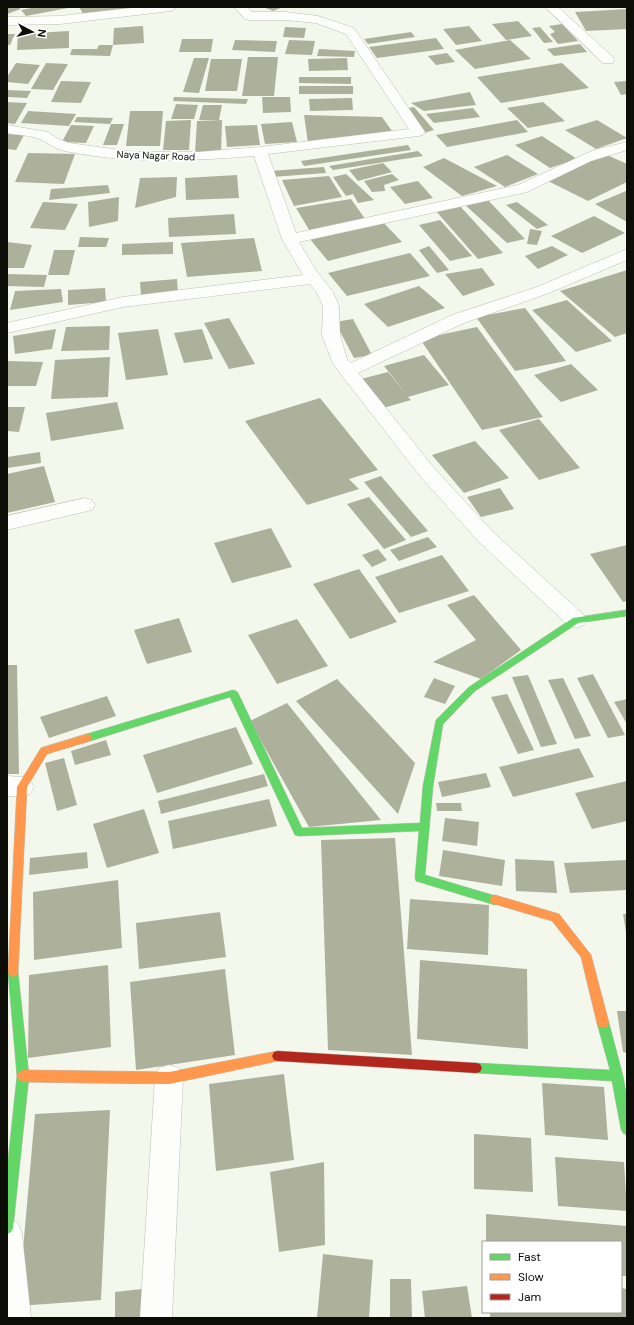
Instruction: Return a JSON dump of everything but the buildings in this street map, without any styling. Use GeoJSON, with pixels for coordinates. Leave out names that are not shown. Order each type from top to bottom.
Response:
{"type":"FeatureCollection","features":[{"type":"Feature","properties":{"kind":"street"},"geometry":{"type":"LineString","coordinates":[[7,21],[60,20],[171,7]]}},
{"type":"Feature","properties":{"kind":"street","name":"Naya Nagar Road"},"geometry":{"type":"LineString","coordinates":[[7,129],[43,135],[51,141],[66,147],[136,156],[198,156],[260,151],[418,132],[368,61],[350,31],[318,20],[286,16],[249,16],[240,7]]}},
{"type":"Feature","properties":{"kind":"street"},"geometry":{"type":"LineString","coordinates":[[551,7],[608,60]]}},
{"type":"Feature","properties":{"kind":"street"},"geometry":{"type":"LineString","coordinates":[[290,239],[522,189],[538,184],[600,152],[615,147],[627,146]]}},
{"type":"Feature","properties":{"kind":"street"},"geometry":{"type":"LineString","coordinates":[[260,151],[290,239],[314,279],[325,292],[331,306],[331,335],[339,360],[427,472],[486,537],[576,620]]}},
{"type":"Feature","properties":{"kind":"street"},"geometry":{"type":"LineString","coordinates":[[348,371],[458,319],[543,290],[627,254]]}},
{"type":"Feature","properties":{"kind":"street"},"geometry":{"type":"LineString","coordinates":[[7,328],[123,302],[314,279]]}},
{"type":"Feature","properties":{"kind":"street"},"geometry":{"type":"LineString","coordinates":[[7,523],[85,505]]}},
{"type":"Feature","properties":{"kind":"street"},"geometry":{"type":"LineString","coordinates":[[627,613],[576,620],[472,689],[439,723],[428,786],[420,878],[555,917],[586,955],[616,1076],[627,1129]]}},
{"type":"Feature","properties":{"kind":"street"},"geometry":{"type":"LineString","coordinates":[[7,1228],[23,1076],[10,963],[14,786],[44,751],[233,693],[299,832],[425,827]]}},
{"type":"Feature","properties":{"kind":"street"},"geometry":{"type":"LineString","coordinates":[[23,1076],[169,1078],[276,1056],[616,1076]]}},
{"type":"Feature","properties":{"kind":"street"},"geometry":{"type":"LineString","coordinates":[[156,1318],[169,1078]]}},
{"type":"Feature","properties":{"kind":"street"},"geometry":{"type":"LineString","coordinates":[[7,1234],[15,1318]]}},
{"type":"Feature","properties":{"kind":"traffic: fast"},"geometry":{"type":"LineString","coordinates":[[495,900],[420,878],[428,786],[439,723],[472,689],[576,620],[627,613]]}},
{"type":"Feature","properties":{"kind":"traffic: fast"},"geometry":{"type":"LineString","coordinates":[[87,738],[233,693],[299,832],[425,827]]}},
{"type":"Feature","properties":{"kind":"traffic: fast"},"geometry":{"type":"LineString","coordinates":[[7,1228],[23,1076],[13,972]]}},
{"type":"Feature","properties":{"kind":"traffic: fast"},"geometry":{"type":"LineString","coordinates":[[603,1023],[617,1076],[627,1129]]}},
{"type":"Feature","properties":{"kind":"traffic: fast"},"geometry":{"type":"LineString","coordinates":[[476,1068],[617,1076]]}},
{"type":"Feature","properties":{"kind":"traffic: slow"},"geometry":{"type":"LineString","coordinates":[[13,972],[22,787],[44,751],[87,738]]}},
{"type":"Feature","properties":{"kind":"traffic: slow"},"geometry":{"type":"LineString","coordinates":[[495,900],[555,917],[586,955],[603,1023]]}},
{"type":"Feature","properties":{"kind":"traffic: slow"},"geometry":{"type":"LineString","coordinates":[[23,1076],[169,1078],[278,1056]]}},
{"type":"Feature","properties":{"kind":"traffic: jam"},"geometry":{"type":"LineString","coordinates":[[278,1056],[476,1068]]}}]}
